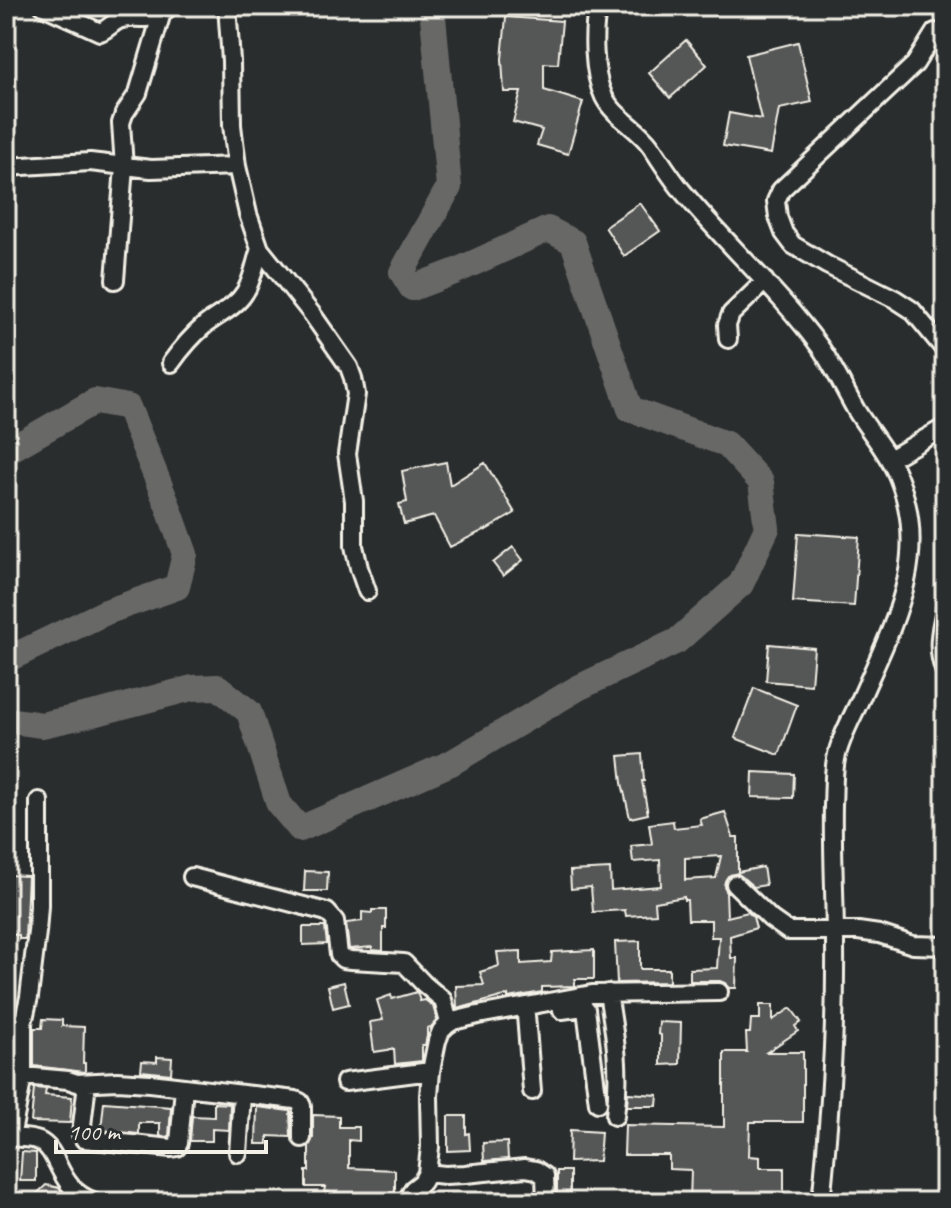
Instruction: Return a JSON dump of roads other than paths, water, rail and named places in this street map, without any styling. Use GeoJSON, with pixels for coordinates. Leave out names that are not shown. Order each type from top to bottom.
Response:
{"type":"FeatureCollection","features":[{"type":"Feature","properties":{"kind":"street"},"geometry":{"type":"LineString","coordinates":[[43,6],[100,32],[121,19],[152,18],[165,11]]}},
{"type":"Feature","properties":{"kind":"street"},"geometry":{"type":"LineString","coordinates":[[227,6],[232,125],[237,166],[253,230],[260,249],[312,314],[349,367],[353,378],[356,394],[347,454],[354,501],[354,546],[367,591]]}},
{"type":"Feature","properties":{"kind":"street"},"geometry":{"type":"LineString","coordinates":[[598,6],[595,33],[597,63],[606,101],[616,114],[643,136],[681,190],[791,310],[819,346],[890,459],[909,508],[911,556],[898,611],[836,759],[831,1097],[821,1202]]}},
{"type":"Feature","properties":{"kind":"street"},"geometry":{"type":"LineString","coordinates":[[115,280],[124,167],[123,118],[138,93],[165,11]]}},
{"type":"Feature","properties":{"kind":"street"},"geometry":{"type":"LineString","coordinates":[[935,32],[915,64],[788,183],[776,201],[781,225],[793,245],[912,310],[945,350]]}},
{"type":"Feature","properties":{"kind":"street"},"geometry":{"type":"LineString","coordinates":[[6,167],[80,162],[151,169],[237,166]]}},
{"type":"Feature","properties":{"kind":"street"},"geometry":{"type":"LineString","coordinates":[[171,363],[204,325],[238,302],[249,286],[260,249]]}},
{"type":"Feature","properties":{"kind":"street"},"geometry":{"type":"LineString","coordinates":[[728,339],[727,325],[731,314],[765,281]]}},
{"type":"Feature","properties":{"kind":"street"},"geometry":{"type":"LineString","coordinates":[[890,459],[945,427]]}},
{"type":"Feature","properties":{"kind":"street"},"geometry":{"type":"LineString","coordinates":[[945,610],[939,647],[945,672]]}},
{"type":"Feature","properties":{"kind":"street"},"geometry":{"type":"LineString","coordinates":[[39,801],[39,906],[35,957],[23,1023],[23,1076],[8,1138],[39,1141],[48,1148],[71,1196],[95,1202]]}},
{"type":"Feature","properties":{"kind":"street"},"geometry":{"type":"LineString","coordinates":[[192,877],[327,912],[335,921],[339,955],[343,959],[404,963],[441,997],[448,1019],[453,1021]]}},
{"type":"Feature","properties":{"kind":"street"},"geometry":{"type":"LineString","coordinates":[[735,884],[788,931],[835,937],[869,932],[913,945],[945,946]]}},
{"type":"Feature","properties":{"kind":"street"},"geometry":{"type":"LineString","coordinates":[[526,1011],[592,994],[719,992]]}},
{"type":"Feature","properties":{"kind":"street"},"geometry":{"type":"LineString","coordinates":[[608,993],[618,1063],[615,1116]]}},
{"type":"Feature","properties":{"kind":"street"},"geometry":{"type":"LineString","coordinates":[[406,1202],[427,1173],[429,1096],[434,1053],[441,1031],[453,1021],[526,1011],[585,1008],[598,1103]]}},
{"type":"Feature","properties":{"kind":"street"},"geometry":{"type":"LineString","coordinates":[[526,1011],[532,1091]]}},
{"type":"Feature","properties":{"kind":"street"},"geometry":{"type":"LineString","coordinates":[[345,1082],[431,1071]]}},
{"type":"Feature","properties":{"kind":"street"},"geometry":{"type":"LineString","coordinates":[[23,1076],[87,1083],[150,1083],[295,1100],[300,1102],[302,1138]]}},
{"type":"Feature","properties":{"kind":"street"},"geometry":{"type":"LineString","coordinates":[[87,1083],[82,1128],[84,1139],[171,1148],[178,1146],[184,1088]]}},
{"type":"Feature","properties":{"kind":"street"},"geometry":{"type":"LineString","coordinates":[[238,1153],[242,1095]]}},
{"type":"Feature","properties":{"kind":"street"},"geometry":{"type":"LineString","coordinates":[[427,1173],[445,1175],[525,1168],[536,1170],[545,1176],[546,1202]]}},
{"type":"Feature","properties":{"kind":"waterway"},"geometry":{"type":"LineString","coordinates":[[6,720],[42,725],[192,688],[218,687],[249,712],[279,804],[300,829],[451,763],[578,688],[677,641],[741,584],[767,528],[761,482],[726,444],[630,409],[573,242],[548,229],[412,288],[402,272],[449,187],[432,6]]}},
{"type":"Feature","properties":{"kind":"waterway"},"geometry":{"type":"LineString","coordinates":[[6,452],[95,401],[128,407],[185,554],[177,587],[106,612],[6,660]]}}]}
